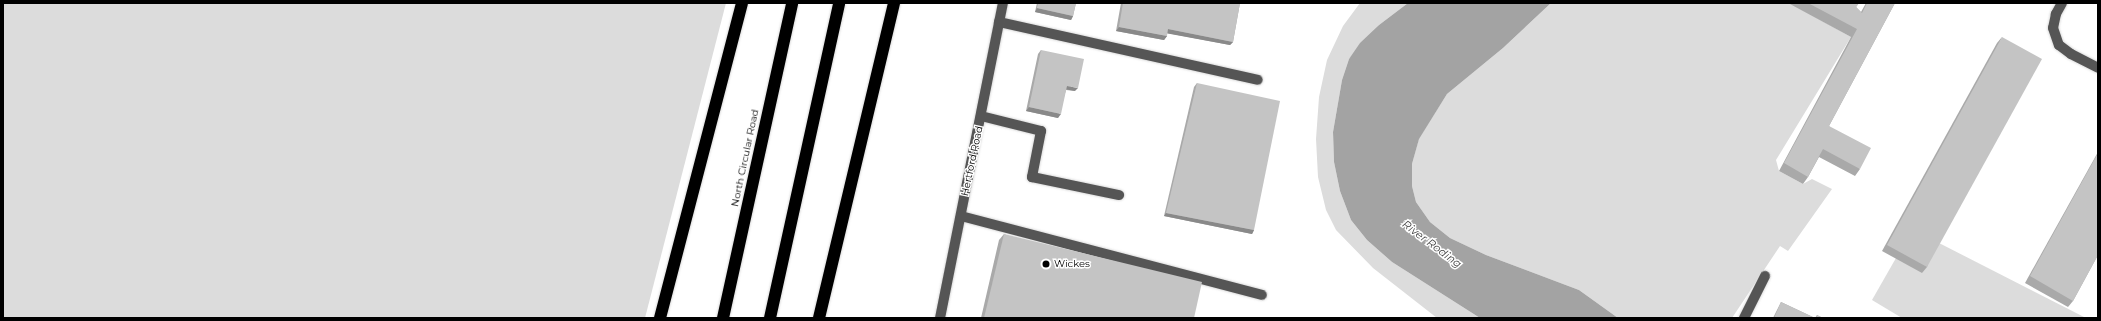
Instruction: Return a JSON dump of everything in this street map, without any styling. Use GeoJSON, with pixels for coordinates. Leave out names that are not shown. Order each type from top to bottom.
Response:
{"type":"FeatureCollection","features":[{"type":"Feature","properties":{"kind":"highway"},"geometry":{"type":"LineString","coordinates":[[660,318],[742,3]]}},
{"type":"Feature","properties":{"kind":"highway","name":"North Circular Road"},"geometry":{"type":"LineString","coordinates":[[723,318],[792,3]]}},
{"type":"Feature","properties":{"kind":"highway"},"geometry":{"type":"LineString","coordinates":[[770,318],[838,3]]}},
{"type":"Feature","properties":{"kind":"highway"},"geometry":{"type":"LineString","coordinates":[[819,318],[894,3]]}},
{"type":"Feature","properties":{"kind":"street","name":"Hertford Road"},"geometry":{"type":"LineString","coordinates":[[940,318],[1003,3]]}},
{"type":"Feature","properties":{"kind":"street"},"geometry":{"type":"LineString","coordinates":[[2062,3],[2056,14],[2053,28],[2059,45],[2070,54],[2098,68]]}},
{"type":"Feature","properties":{"kind":"street"},"geometry":{"type":"LineString","coordinates":[[999,22],[1258,80]]}},
{"type":"Feature","properties":{"kind":"street"},"geometry":{"type":"LineString","coordinates":[[981,116],[1041,131],[1032,177],[1119,195]]}},
{"type":"Feature","properties":{"kind":"street"},"geometry":{"type":"LineString","coordinates":[[960,216],[1262,295]]}},
{"type":"Feature","properties":{"kind":"street"},"geometry":{"type":"LineString","coordinates":[[1744,318],[1765,276]]}},
{"type":"Feature","properties":{"kind":"shaded area"},"geometry":{"type":"Polygon","coordinates":[[[3,3],[726,3],[645,318],[3,318],[3,3]]]}},
{"type":"Feature","properties":{"kind":"shaded area"},"geometry":{"type":"Polygon","coordinates":[[[1360,3],[1408,3],[1379,25],[1349,59],[1342,80],[1333,132],[1334,162],[1340,191],[1351,220],[1367,240],[1392,262],[1480,318],[1437,318],[1373,268],[1336,230],[1326,210],[1318,177],[1316,139],[1319,97],[1327,60],[1343,26],[1360,3]]]}},
{"type":"Feature","properties":{"kind":"shaded area"},"geometry":{"type":"Polygon","coordinates":[[[1551,3],[1790,3],[1851,37],[1776,160],[1779,171],[1803,184],[1812,179],[1832,189],[1788,251],[1780,246],[1732,318],[1618,318],[1579,290],[1486,255],[1450,238],[1430,222],[1416,202],[1412,186],[1412,164],[1419,138],[1447,94],[1503,48],[1551,3]]]}},
{"type":"Feature","properties":{"kind":"shaded area"},"geometry":{"type":"Polygon","coordinates":[[[1939,243],[2086,318],[1902,318],[1872,300],[1896,258],[1939,243]]]}},
{"type":"Feature","properties":{"kind":"water","name":"River Roding"},"geometry":{"type":"Polygon","coordinates":[[[1408,3],[1551,3],[1503,48],[1447,94],[1419,139],[1412,164],[1412,186],[1416,202],[1430,222],[1450,238],[1486,255],[1579,290],[1618,318],[1480,318],[1392,262],[1367,240],[1351,220],[1340,191],[1334,162],[1333,132],[1342,80],[1349,59],[1360,43],[1379,25],[1408,3]]]}},
{"type":"Feature","properties":{"kind":"building"},"geometry":{"type":"Polygon","coordinates":[[[1038,3],[1076,3],[1073,16],[1037,8],[1038,3]]]}},
{"type":"Feature","properties":{"kind":"building"},"geometry":{"type":"Polygon","coordinates":[[[1123,3],[1240,3],[1233,42],[1168,29],[1167,36],[1119,27],[1123,3]]]}},
{"type":"Feature","properties":{"kind":"building"},"geometry":{"type":"Polygon","coordinates":[[[1808,3],[1859,3],[1856,7],[1862,13],[1867,3],[1895,3],[1829,126],[1871,148],[1860,169],[1823,149],[1808,177],[1784,163],[1857,29],[1808,3]]]}},
{"type":"Feature","properties":{"kind":"building"},"geometry":{"type":"Polygon","coordinates":[[[2002,37],[2042,59],[1927,267],[1887,245],[2002,37]]]}},
{"type":"Feature","properties":{"kind":"building"},"geometry":{"type":"Polygon","coordinates":[[[1041,50],[1084,59],[1078,88],[1067,86],[1061,114],[1029,107],[1041,50]]]}},
{"type":"Feature","properties":{"kind":"building"},"geometry":{"type":"Polygon","coordinates":[[[1197,83],[1280,101],[1254,230],[1166,213],[1197,83]]]}},
{"type":"Feature","properties":{"kind":"building"},"geometry":{"type":"Polygon","coordinates":[[[2098,153],[2098,255],[2073,301],[2030,276],[2098,153]]]}},
{"type":"Feature","properties":{"kind":"building","name":"Wickes"},"geometry":{"type":"Polygon","coordinates":[[[1004,234],[1202,282],[1194,318],[984,318],[1004,234]]]}},
{"type":"Feature","properties":{"kind":"building"},"geometry":{"type":"Polygon","coordinates":[[[1781,302],[1815,318],[1774,318],[1781,302]]]}},
{"type":"Feature","properties":{"kind":"building"},"geometry":{"type":"Polygon","coordinates":[[[1817,315],[1823,318],[1816,318],[1817,315]]]}},
{"type":"Feature","properties":{"kind":"place","name":"Wickes"},"geometry":{"type":"Point","coordinates":[1046,264]}}]}
